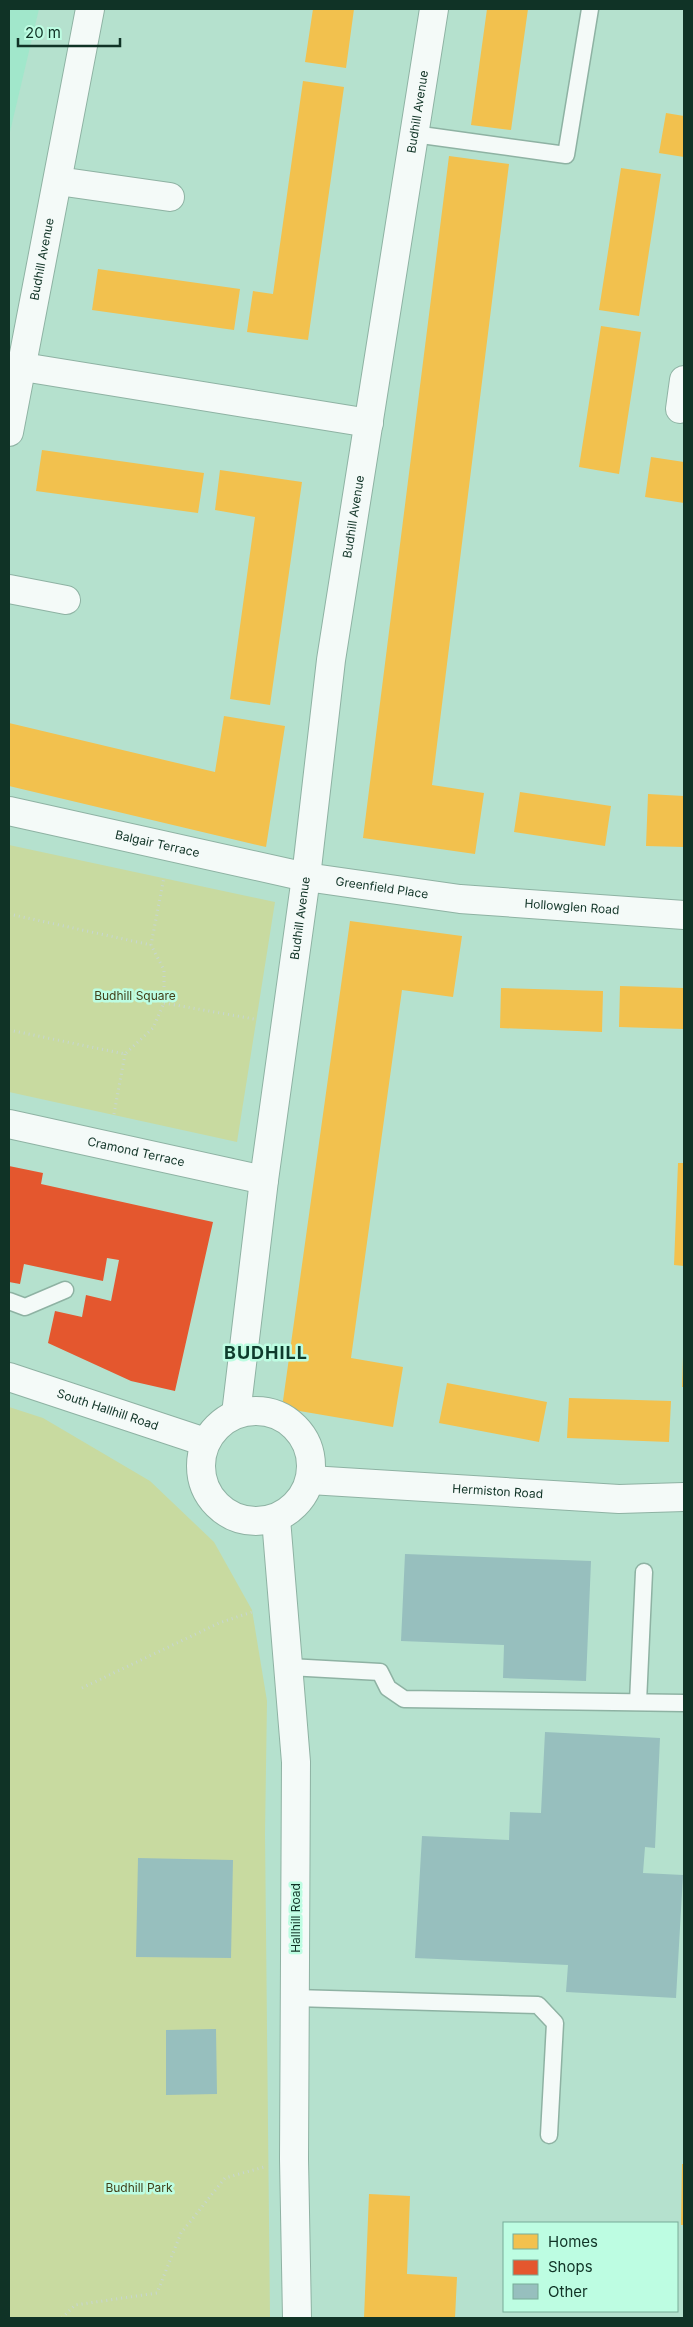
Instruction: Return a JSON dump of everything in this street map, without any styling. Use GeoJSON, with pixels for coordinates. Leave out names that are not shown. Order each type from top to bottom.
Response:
{"type":"FeatureCollection","features":[{"type":"Feature","properties":{"kind":"street","name":"Budhill Avenue"},"geometry":{"type":"LineString","coordinates":[[9,432],[23,367],[90,9]]}},
{"type":"Feature","properties":{"kind":"street","name":"Budhill Avenue"},"geometry":{"type":"LineString","coordinates":[[236,1414],[264,1180],[306,877],[331,660],[434,9]]}},
{"type":"Feature","properties":{"kind":"street"},"geometry":{"type":"LineString","coordinates":[[58,181],[170,197]]}},
{"type":"Feature","properties":{"kind":"street"},"geometry":{"type":"LineString","coordinates":[[23,367],[369,424]]}},
{"type":"Feature","properties":{"kind":"street"},"geometry":{"type":"LineString","coordinates":[[680,409],[684,380]]}},
{"type":"Feature","properties":{"kind":"street"},"geometry":{"type":"LineString","coordinates":[[9,589],[66,600]]}},
{"type":"Feature","properties":{"kind":"street","name":"Balgair Terrace"},"geometry":{"type":"LineString","coordinates":[[9,811],[306,877]]}},
{"type":"Feature","properties":{"kind":"street","name":"Greenfield Place"},"geometry":{"type":"LineString","coordinates":[[306,877],[460,899]]}},
{"type":"Feature","properties":{"kind":"street","name":"Hollowglen Road"},"geometry":{"type":"LineString","coordinates":[[460,899],[684,915]]}},
{"type":"Feature","properties":{"kind":"street","name":"Cramond Terrace"},"geometry":{"type":"LineString","coordinates":[[9,1124],[264,1180]]}},
{"type":"Feature","properties":{"kind":"street","name":"South Hallhill Road"},"geometry":{"type":"LineString","coordinates":[[9,1377],[205,1442]]}},
{"type":"Feature","properties":{"kind":"street"},"geometry":{"type":"LineString","coordinates":[[266,1411],[296,1428],[311,1454],[310,1480],[301,1499],[276,1519],[250,1523],[217,1508],[200,1477],[200,1463],[205,1442],[217,1426],[236,1414],[266,1411]]}},
{"type":"Feature","properties":{"kind":"street","name":"Hermiston Road"},"geometry":{"type":"LineString","coordinates":[[310,1480],[619,1499],[684,1497]]}},
{"type":"Feature","properties":{"kind":"street","name":"Hallhill Road"},"geometry":{"type":"LineString","coordinates":[[276,1519],[296,1762],[294,2159],[297,2318]]}},
{"type":"Feature","properties":{"kind":"lane"},"geometry":{"type":"LineString","coordinates":[[414,134],[566,155],[590,9]]}},
{"type":"Feature","properties":{"kind":"lane"},"geometry":{"type":"LineString","coordinates":[[9,1301],[25,1307],[65,1290]]}},
{"type":"Feature","properties":{"kind":"lane"},"geometry":{"type":"LineString","coordinates":[[638,1702],[644,1572]]}},
{"type":"Feature","properties":{"kind":"lane"},"geometry":{"type":"LineString","coordinates":[[289,1667],[380,1672],[388,1688],[404,1699],[684,1703]]}},
{"type":"Feature","properties":{"kind":"lane"},"geometry":{"type":"LineString","coordinates":[[295,1998],[538,2005],[555,2023],[549,2135]]}},
{"type":"Feature","properties":{"kind":"path"},"geometry":{"type":"LineString","coordinates":[[108,1146],[125,1054],[154,1028],[164,1003],[164,970],[151,945],[170,847]]}},
{"type":"Feature","properties":{"kind":"path"},"geometry":{"type":"LineString","coordinates":[[9,914],[151,945]]}},
{"type":"Feature","properties":{"kind":"path"},"geometry":{"type":"LineString","coordinates":[[164,1003],[256,1019]]}},
{"type":"Feature","properties":{"kind":"path"},"geometry":{"type":"LineString","coordinates":[[9,1030],[125,1054]]}},
{"type":"Feature","properties":{"kind":"path"},"geometry":{"type":"LineString","coordinates":[[82,1688],[219,1623],[283,1602]]}},
{"type":"Feature","properties":{"kind":"path"},"geometry":{"type":"LineString","coordinates":[[62,2318],[75,2305],[157,2293],[181,2233],[225,2178],[294,2159]]}},
{"type":"Feature","properties":{"kind":"shaded area"},"geometry":{"type":"Polygon","coordinates":[[[9,9],[39,9],[9,136],[9,9]]]}},
{"type":"Feature","properties":{"kind":"green space","name":"Budhill Square"},"geometry":{"type":"Polygon","coordinates":[[[9,845],[275,902],[237,1142],[9,1092],[9,845]]]}},
{"type":"Feature","properties":{"kind":"green space","name":"Budhill Park"},"geometry":{"type":"Polygon","coordinates":[[[9,1407],[43,1418],[150,1481],[214,1542],[252,1610],[267,1701],[265,1834],[270,2318],[9,2318],[9,1407]]]}},
{"type":"Feature","properties":{"kind":"building: Homes"},"geometry":{"type":"Polygon","coordinates":[[[313,9],[354,9],[346,68],[305,62],[313,9]]]}},
{"type":"Feature","properties":{"kind":"building: Homes"},"geometry":{"type":"Polygon","coordinates":[[[487,9],[528,9],[511,130],[471,125],[487,9]]]}},
{"type":"Feature","properties":{"kind":"building: Homes"},"geometry":{"type":"Polygon","coordinates":[[[303,81],[344,87],[308,340],[247,332],[253,291],[273,294],[303,81]]]}},
{"type":"Feature","properties":{"kind":"building: Homes"},"geometry":{"type":"Polygon","coordinates":[[[666,113],[684,116],[684,157],[659,153],[666,113]]]}},
{"type":"Feature","properties":{"kind":"building: Homes"},"geometry":{"type":"Polygon","coordinates":[[[449,156],[509,164],[432,785],[484,793],[475,854],[363,838],[449,156]]]}},
{"type":"Feature","properties":{"kind":"building: Homes"},"geometry":{"type":"Polygon","coordinates":[[[621,168],[661,174],[639,316],[599,310],[621,168]]]}},
{"type":"Feature","properties":{"kind":"building: Homes"},"geometry":{"type":"Polygon","coordinates":[[[98,269],[240,289],[234,330],[92,310],[98,269]]]}},
{"type":"Feature","properties":{"kind":"building: Homes"},"geometry":{"type":"Polygon","coordinates":[[[601,326],[641,332],[619,474],[579,467],[601,326]]]}},
{"type":"Feature","properties":{"kind":"building: Homes"},"geometry":{"type":"Polygon","coordinates":[[[42,450],[204,473],[198,513],[36,491],[42,450]]]}},
{"type":"Feature","properties":{"kind":"building: Homes"},"geometry":{"type":"Polygon","coordinates":[[[651,457],[684,462],[684,503],[645,497],[651,457]]]}},
{"type":"Feature","properties":{"kind":"building: Homes"},"geometry":{"type":"Polygon","coordinates":[[[220,470],[302,482],[270,705],[230,699],[255,517],[215,510],[220,470]]]}},
{"type":"Feature","properties":{"kind":"building: Homes"},"geometry":{"type":"Polygon","coordinates":[[[224,716],[285,726],[266,847],[9,786],[9,723],[215,772],[224,716]]]}},
{"type":"Feature","properties":{"kind":"building: Homes"},"geometry":{"type":"Polygon","coordinates":[[[520,792],[611,806],[605,846],[514,832],[520,792]]]}},
{"type":"Feature","properties":{"kind":"building: Homes"},"geometry":{"type":"Polygon","coordinates":[[[648,794],[684,796],[684,847],[646,846],[648,794]]]}},
{"type":"Feature","properties":{"kind":"building: Homes"},"geometry":{"type":"Polygon","coordinates":[[[350,921],[462,936],[453,997],[402,990],[351,1358],[403,1367],[393,1427],[282,1408],[350,921]]]}},
{"type":"Feature","properties":{"kind":"building: Homes"},"geometry":{"type":"Polygon","coordinates":[[[620,986],[684,988],[684,1029],[619,1027],[620,986]]]}},
{"type":"Feature","properties":{"kind":"building: Homes"},"geometry":{"type":"Polygon","coordinates":[[[501,988],[603,991],[602,1032],[500,1028],[501,988]]]}},
{"type":"Feature","properties":{"kind":"building: Homes"},"geometry":{"type":"Polygon","coordinates":[[[678,1163],[684,1163],[684,1266],[674,1265],[678,1163]]]}},
{"type":"Feature","properties":{"kind":"building: Homes"},"geometry":{"type":"Polygon","coordinates":[[[683,1357],[684,1387],[682,1387],[683,1357]]]}},
{"type":"Feature","properties":{"kind":"building: Homes"},"geometry":{"type":"Polygon","coordinates":[[[447,1383],[547,1402],[539,1442],[439,1423],[447,1383]]]}},
{"type":"Feature","properties":{"kind":"building: Homes"},"geometry":{"type":"Polygon","coordinates":[[[569,1398],[671,1401],[669,1442],[567,1438],[569,1398]]]}},
{"type":"Feature","properties":{"kind":"building: Homes"},"geometry":{"type":"Polygon","coordinates":[[[682,2164],[684,2164],[684,2225],[681,2225],[682,2164]]]}},
{"type":"Feature","properties":{"kind":"building: Homes"},"geometry":{"type":"Polygon","coordinates":[[[369,2194],[410,2196],[407,2274],[457,2277],[455,2318],[364,2318],[369,2194]]]}},
{"type":"Feature","properties":{"kind":"building: Shops"},"geometry":{"type":"Polygon","coordinates":[[[9,1166],[43,1173],[41,1184],[213,1222],[175,1391],[131,1381],[48,1343],[55,1311],[82,1317],[86,1295],[111,1301],[119,1260],[107,1258],[103,1281],[24,1264],[20,1284],[9,1282],[9,1166]]]}},
{"type":"Feature","properties":{"kind":"building: Other"},"geometry":{"type":"Polygon","coordinates":[[[405,1554],[591,1561],[586,1681],[503,1678],[504,1645],[401,1641],[405,1554]]]}},
{"type":"Feature","properties":{"kind":"building: Other"},"geometry":{"type":"Polygon","coordinates":[[[545,1732],[660,1738],[655,1848],[645,1847],[643,1873],[683,1875],[676,1998],[566,1992],[568,1965],[415,1958],[422,1836],[509,1840],[510,1812],[541,1813],[545,1732]]]}},
{"type":"Feature","properties":{"kind":"building: Other"},"geometry":{"type":"Polygon","coordinates":[[[138,1858],[233,1860],[231,1958],[136,1957],[138,1858]]]}},
{"type":"Feature","properties":{"kind":"building: Other"},"geometry":{"type":"Polygon","coordinates":[[[216,2029],[217,2094],[166,2095],[166,2030],[216,2029]]]}},
{"type":"Feature","properties":{"kind":"district","name":"BUDHILL"},"geometry":{"type":"Point","coordinates":[266,1353]}}]}
